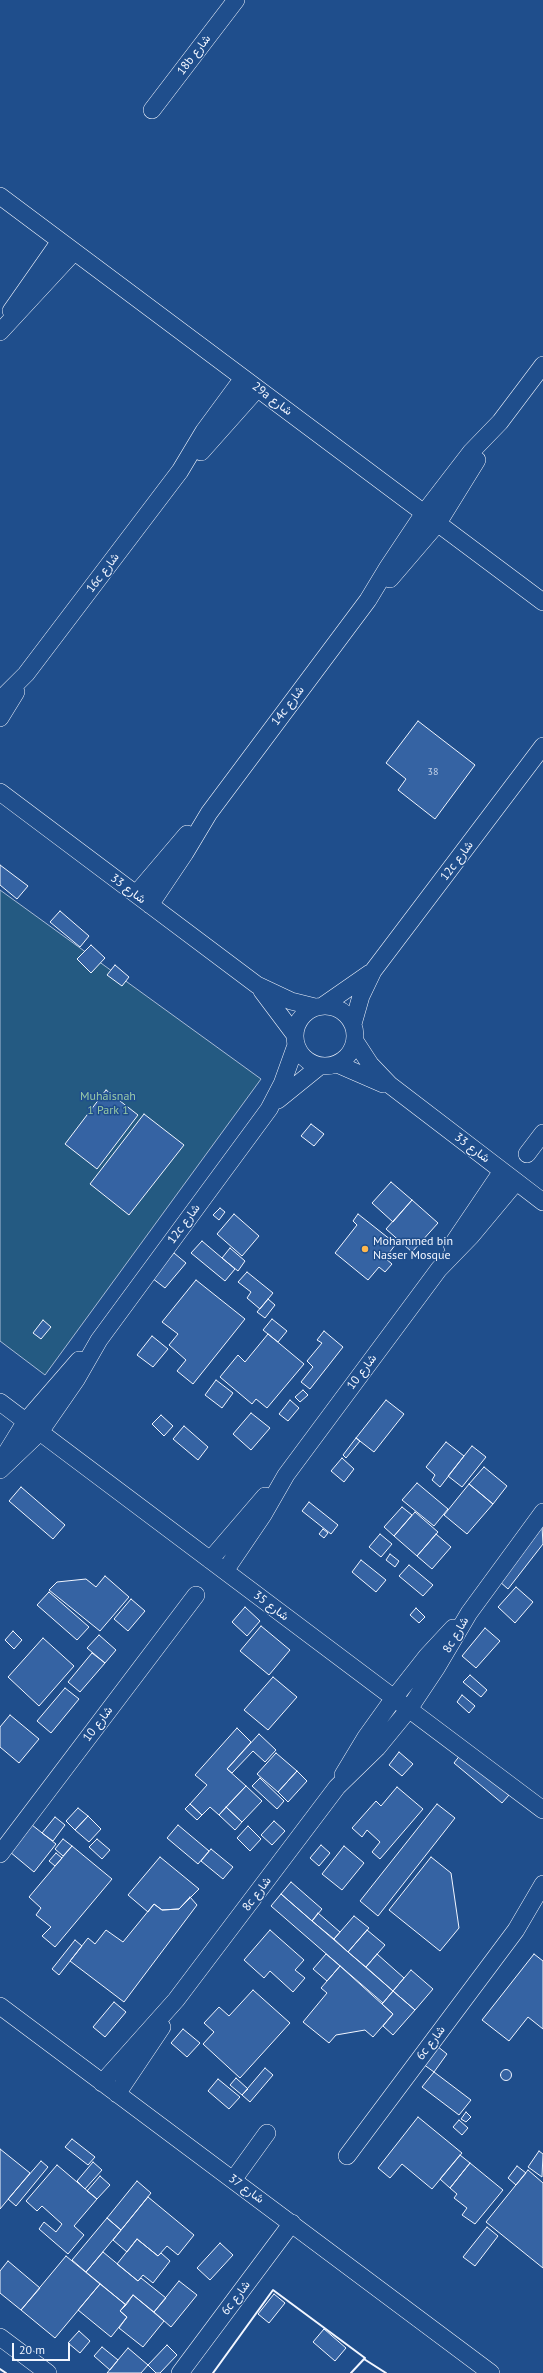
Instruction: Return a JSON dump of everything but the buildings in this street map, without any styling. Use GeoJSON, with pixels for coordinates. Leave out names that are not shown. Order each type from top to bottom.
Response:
{"type":"FeatureCollection","features":[{"type":"Feature","properties":{"kind":"street","name":"18b شارع"},"geometry":{"type":"LineString","coordinates":[[152,110],[236,0]]}},
{"type":"Feature","properties":{"kind":"street","name":"29a شارع"},"geometry":{"type":"LineString","coordinates":[[0,196],[543,602]]}},
{"type":"Feature","properties":{"kind":"street"},"geometry":{"type":"LineString","coordinates":[[0,331],[21,295],[60,241]]}},
{"type":"Feature","properties":{"kind":"street"},"geometry":{"type":"LineString","coordinates":[[0,331],[74,252]]}},
{"type":"Feature","properties":{"kind":"street","name":"14c شارع"},"geometry":{"type":"LineString","coordinates":[[136,894],[208,812],[368,600],[424,513],[470,452],[500,422],[543,366]]}},
{"type":"Feature","properties":{"kind":"street","name":"16c شارع"},"geometry":{"type":"LineString","coordinates":[[0,718],[26,674],[180,471],[204,431],[243,378]]}},
{"type":"Feature","properties":{"kind":"street","name":"16c شارع"},"geometry":{"type":"LineString","coordinates":[[180,471],[213,439],[258,389]]}},
{"type":"Feature","properties":{"kind":"street","name":"14c شارع"},"geometry":{"type":"LineString","coordinates":[[368,600],[395,573],[438,523],[487,447],[500,422]]}},
{"type":"Feature","properties":{"kind":"street","name":"16c شارع"},"geometry":{"type":"LineString","coordinates":[[0,700],[26,674]]}},
{"type":"Feature","properties":{"kind":"street","name":"12c شارع"},"geometry":{"type":"LineString","coordinates":[[354,1033],[361,996],[373,971],[542,749]]}},
{"type":"Feature","properties":{"kind":"street","name":"شارع 33"},"geometry":{"type":"LineString","coordinates":[[0,792],[257,985],[291,1001],[320,1006]]}},
{"type":"Feature","properties":{"kind":"street","name":"14c شارع"},"geometry":{"type":"LineString","coordinates":[[150,905],[185,853],[208,812]]}},
{"type":"Feature","properties":{"kind":"street","name":"12c شارع"},"geometry":{"type":"LineString","coordinates":[[320,1006],[373,971]]}},
{"type":"Feature","properties":{"kind":"street","name":"شارع 33"},"geometry":{"type":"LineString","coordinates":[[257,985],[281,1014],[295,1040]]}},
{"type":"Feature","properties":{"kind":"street"},"geometry":{"type":"LineString","coordinates":[[320,1006],[341,1010],[354,1033],[346,1058],[337,1064],[320,1066],[310,1062],[301,1055],[295,1040],[300,1018],[320,1006]]}},
{"type":"Feature","properties":{"kind":"street","name":"شارع 33"},"geometry":{"type":"LineString","coordinates":[[354,1033],[370,1064],[400,1094]]}},
{"type":"Feature","properties":{"kind":"street","name":"12c شارع"},"geometry":{"type":"LineString","coordinates":[[269,1109],[282,1084],[295,1040]]}},
{"type":"Feature","properties":{"kind":"street","name":"شارع 33"},"geometry":{"type":"LineString","coordinates":[[337,1064],[376,1080],[400,1094],[543,1202]]}},
{"type":"Feature","properties":{"kind":"street","name":"12c شارع"},"geometry":{"type":"LineString","coordinates":[[0,1470],[40,1432],[76,1380],[99,1340],[269,1109],[288,1090],[320,1066]]}},
{"type":"Feature","properties":{"kind":"street"},"geometry":{"type":"LineString","coordinates":[[527,1154],[543,1133]]}},
{"type":"Feature","properties":{"kind":"street","name":"شارع 10"},"geometry":{"type":"LineString","coordinates":[[225,1571],[263,1515],[286,1475],[439,1269],[462,1229],[502,1171]]}},
{"type":"Feature","properties":{"kind":"street","name":"شارع 10"},"geometry":{"type":"LineString","coordinates":[[439,1269],[471,1236],[516,1182]]}},
{"type":"Feature","properties":{"kind":"street","name":"12c شارع"},"geometry":{"type":"LineString","coordinates":[[0,1463],[26,1422],[67,1373],[99,1340]]}},
{"type":"Feature","properties":{"kind":"street","name":"شارع 35"},"geometry":{"type":"LineString","coordinates":[[0,1402],[543,1810]]}},
{"type":"Feature","properties":{"kind":"street","name":"شارع 10"},"geometry":{"type":"LineString","coordinates":[[210,1560],[254,1508],[286,1475]]}},
{"type":"Feature","properties":{"kind":"street","name":"8c شارع"},"geometry":{"type":"LineString","coordinates":[[102,2083],[144,2034],[176,2000],[337,1787],[377,1748],[409,1709],[437,1667],[469,1613],[543,1512]]}},
{"type":"Feature","properties":{"kind":"street","name":"شارع 10"},"geometry":{"type":"LineString","coordinates":[[0,1854],[196,1595]]}},
{"type":"Feature","properties":{"kind":"street","name":"8c شارع"},"geometry":{"type":"LineString","coordinates":[[337,1787],[355,1753],[394,1698],[427,1656],[469,1613]]}},
{"type":"Feature","properties":{"kind":"street","name":"6c شارع"},"geometry":{"type":"LineString","coordinates":[[347,2156],[516,1930],[543,1884]]}},
{"type":"Feature","properties":{"kind":"street","name":"6c شارع"},"geometry":{"type":"LineString","coordinates":[[516,1930],[543,1902]]}},
{"type":"Feature","properties":{"kind":"street","name":"8c شارع"},"geometry":{"type":"LineString","coordinates":[[117,2094],[153,2041],[176,2000]]}},
{"type":"Feature","properties":{"kind":"street","name":"شارع 37"},"geometry":{"type":"LineString","coordinates":[[0,2006],[491,2373]]}},
{"type":"Feature","properties":{"kind":"street"},"geometry":{"type":"LineString","coordinates":[[233,2180],[267,2133]]}},
{"type":"Feature","properties":{"kind":"street","name":"6c شارع"},"geometry":{"type":"LineString","coordinates":[[180,2373],[292,2223]]}},
{"type":"Feature","properties":{"kind":"street"},"geometry":{"type":"LineString","coordinates":[[0,2337],[48,2373]]}},
{"type":"Feature","properties":{"kind":"green space","name":"Muhaisnah 1 Park 1"},"geometry":{"type":"Polygon","coordinates":[[[0,890],[261,1079],[45,1375],[0,1341],[0,890]]]}},
{"type":"Feature","properties":{"kind":"wall"},"geometry":{"type":"LineString","coordinates":[[213,2373],[273,2290],[365,2358],[351,2373]]}},
{"type":"Feature","properties":{"kind":"wall"},"geometry":{"type":"LineString","coordinates":[[364,2359],[386,2373]]}},
{"type":"Feature","properties":{"kind":"wall"},"geometry":{"type":"LineString","coordinates":[[0,2369],[6,2373]]}},
{"type":"Feature","properties":{"kind":"place","name":"Mohammed bin Nasser Mosque"},"geometry":{"type":"Point","coordinates":[365,1249]}}]}
